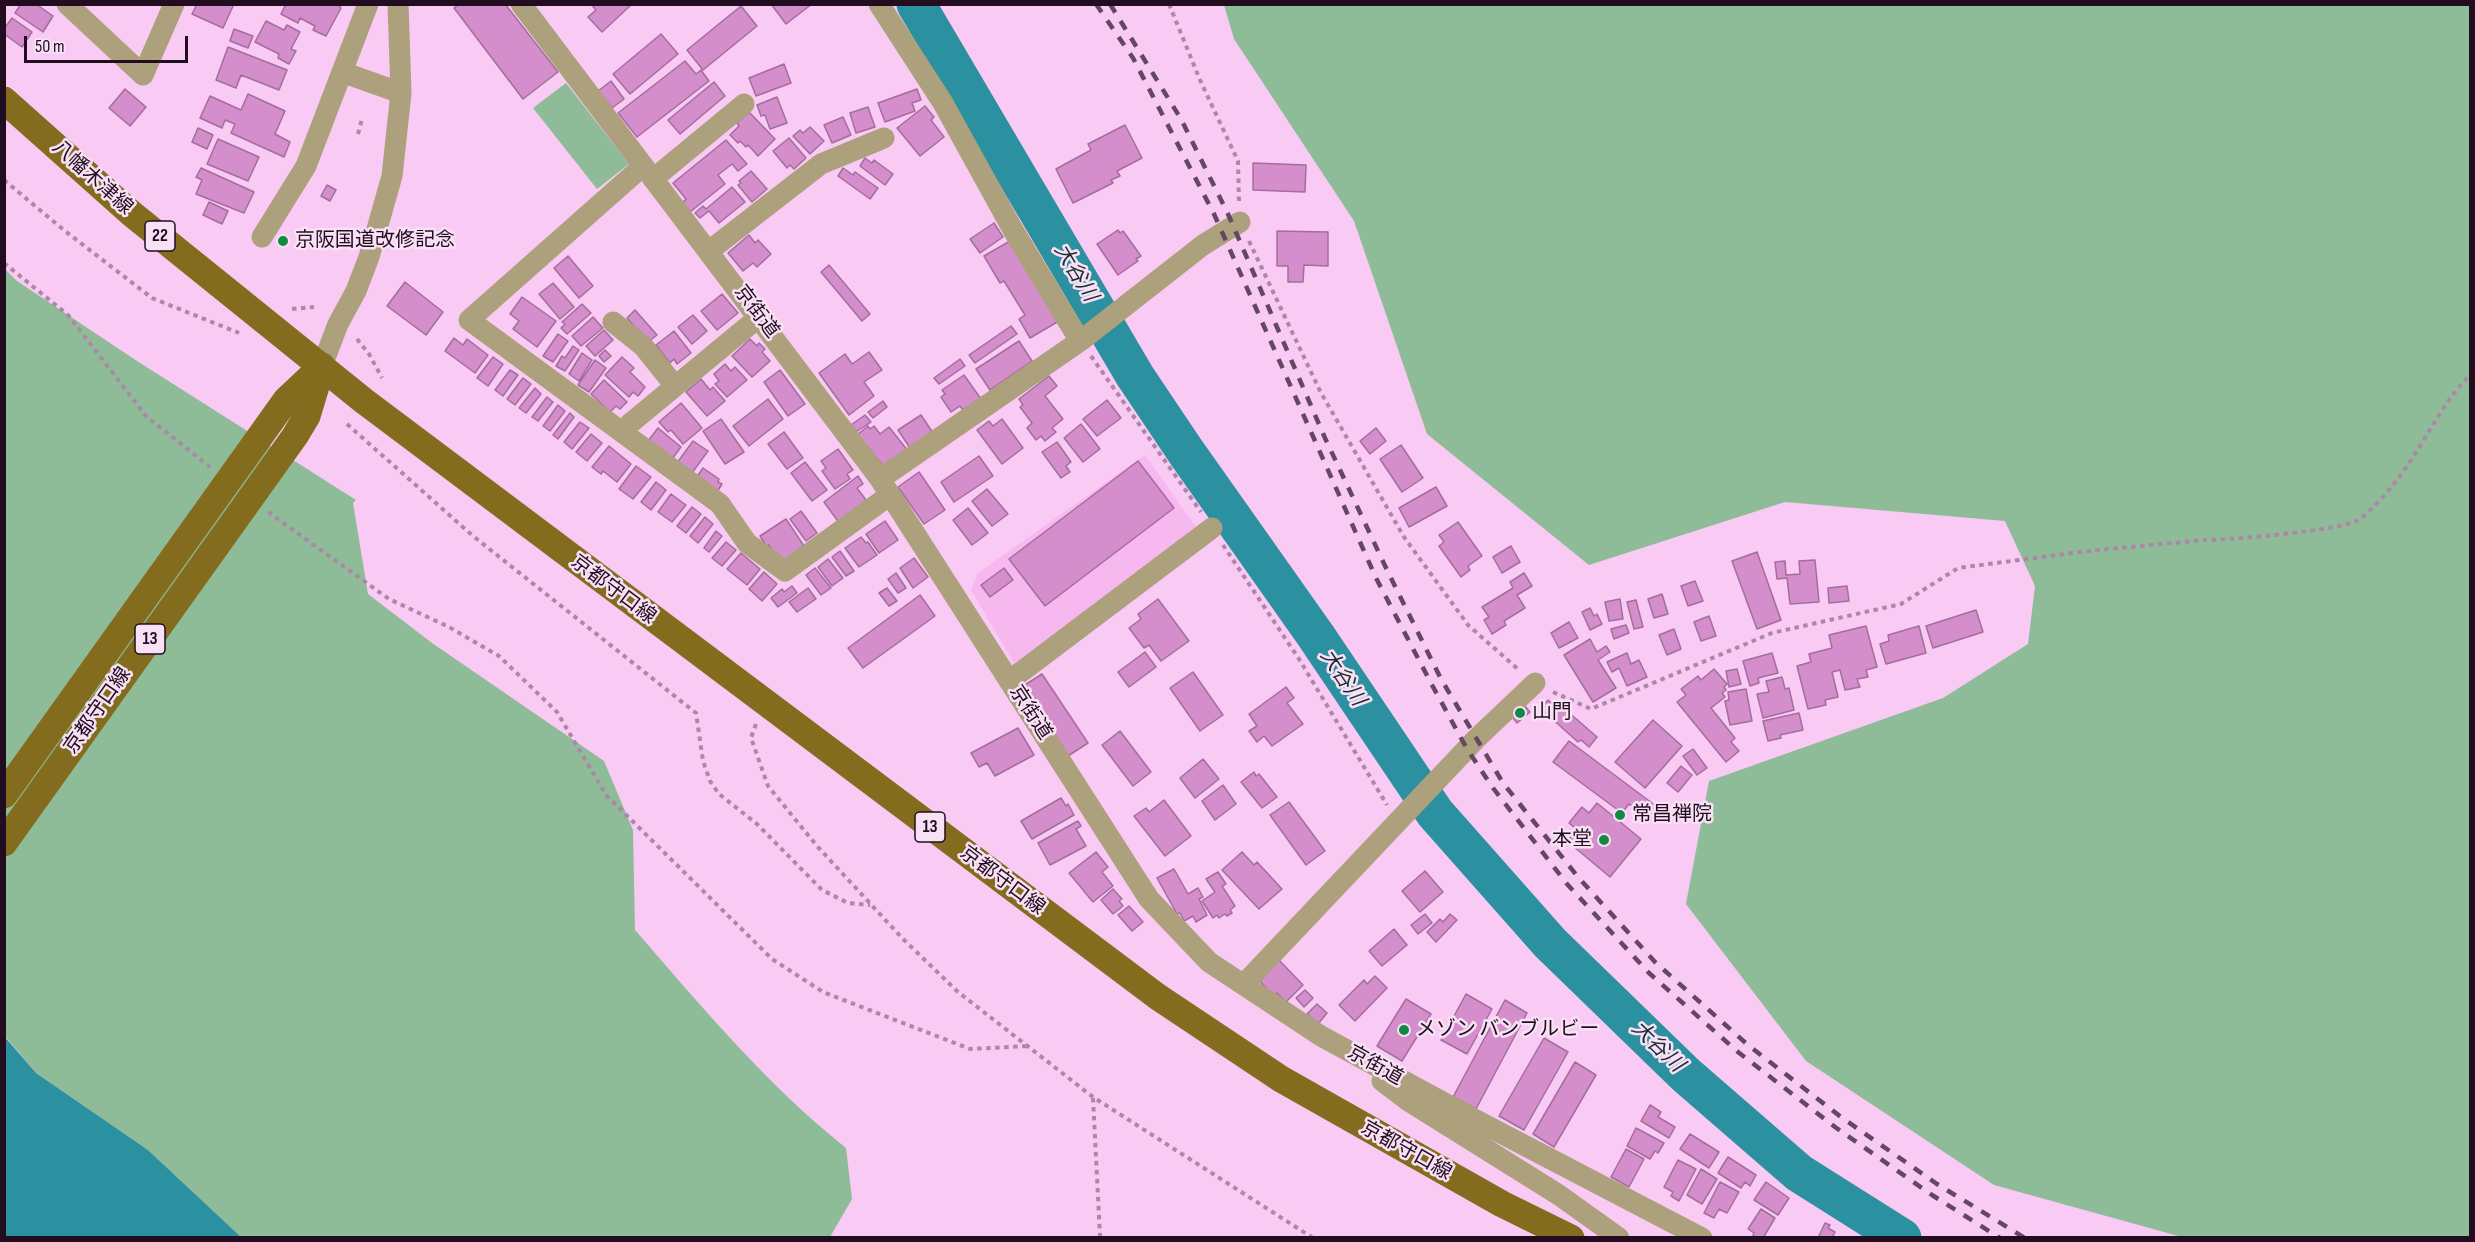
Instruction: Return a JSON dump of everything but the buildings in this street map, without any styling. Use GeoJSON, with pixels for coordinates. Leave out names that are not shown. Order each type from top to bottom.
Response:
{"type":"FeatureCollection","features":[{"type":"Feature","properties":{"kind":"main road","name":"八幡木津線"},"geometry":{"type":"LineString","coordinates":[[4,100],[132,214],[322,366]]}},
{"type":"Feature","properties":{"kind":"main road","name":"京都守口線"},"geometry":{"type":"LineString","coordinates":[[4,795],[286,400],[322,366]]}},
{"type":"Feature","properties":{"kind":"main road","name":"京都守口線"},"geometry":{"type":"LineString","coordinates":[[4,843],[295,436],[307,416],[322,366]]}},
{"type":"Feature","properties":{"kind":"main road","name":"京都守口線"},"geometry":{"type":"LineString","coordinates":[[322,366],[373,408],[1158,998],[1281,1079],[1502,1204],[1571,1238]]}},
{"type":"Feature","properties":{"kind":"street"},"geometry":{"type":"LineString","coordinates":[[67,4],[143,75],[174,4]]}},
{"type":"Feature","properties":{"kind":"street"},"geometry":{"type":"LineString","coordinates":[[262,237],[306,166],[368,4]]}},
{"type":"Feature","properties":{"kind":"street"},"geometry":{"type":"LineString","coordinates":[[322,366],[338,324],[356,291],[382,217],[394,165],[401,93],[398,4]]}},
{"type":"Feature","properties":{"kind":"street","name":"京街道"},"geometry":{"type":"LineString","coordinates":[[521,4],[885,487],[1149,899],[1209,962],[1321,1036],[1472,1118],[1696,1234]]}},
{"type":"Feature","properties":{"kind":"street"},"geometry":{"type":"LineString","coordinates":[[879,4],[943,103],[1007,219],[1081,340]]}},
{"type":"Feature","properties":{"kind":"street"},"geometry":{"type":"LineString","coordinates":[[342,72],[401,93]]}},
{"type":"Feature","properties":{"kind":"street"},"geometry":{"type":"LineString","coordinates":[[744,104],[648,173],[469,320],[720,504],[747,543],[785,571],[885,487],[1203,245],[1240,222]]}},
{"type":"Feature","properties":{"kind":"street"},"geometry":{"type":"LineString","coordinates":[[709,251],[821,164],[884,138]]}},
{"type":"Feature","properties":{"kind":"street"},"geometry":{"type":"LineString","coordinates":[[621,431],[759,317]]}},
{"type":"Feature","properties":{"kind":"street"},"geometry":{"type":"LineString","coordinates":[[613,322],[643,346],[675,386]]}},
{"type":"Feature","properties":{"kind":"street"},"geometry":{"type":"LineString","coordinates":[[1009,681],[1212,528]]}},
{"type":"Feature","properties":{"kind":"street"},"geometry":{"type":"LineString","coordinates":[[1244,984],[1476,739],[1535,683]]}},
{"type":"Feature","properties":{"kind":"street"},"geometry":{"type":"LineString","coordinates":[[1321,1036],[1407,1100],[1559,1195],[1619,1238]]}},
{"type":"Feature","properties":{"kind":"path"},"geometry":{"type":"LineString","coordinates":[[1169,4],[1200,80],[1238,161],[1240,222],[1320,392],[1404,537],[1468,625],[1535,683],[1591,709],[1772,633],[1901,604],[1958,568],[2088,550],[2222,540],[2332,527],[2358,520],[2403,472],[2436,418],[2470,375]]}},
{"type":"Feature","properties":{"kind":"path"},"geometry":{"type":"LineString","coordinates":[[358,134],[362,119]]}},
{"type":"Feature","properties":{"kind":"path"},"geometry":{"type":"LineString","coordinates":[[4,180],[65,231],[152,298],[247,336]]}},
{"type":"Feature","properties":{"kind":"path"},"geometry":{"type":"LineString","coordinates":[[4,263],[68,315],[146,416],[217,472]]}},
{"type":"Feature","properties":{"kind":"path"},"geometry":{"type":"LineString","coordinates":[[292,309],[314,307]]}},
{"type":"Feature","properties":{"kind":"path"},"geometry":{"type":"LineString","coordinates":[[357,339],[369,354],[382,378]]}},
{"type":"Feature","properties":{"kind":"path"},"geometry":{"type":"LineString","coordinates":[[1081,340],[1212,528],[1299,659],[1399,821]]}},
{"type":"Feature","properties":{"kind":"path"},"geometry":{"type":"LineString","coordinates":[[347,424],[473,536],[696,713],[702,761],[710,781],[719,794],[757,824],[822,890],[848,903],[871,904]]}},
{"type":"Feature","properties":{"kind":"path"},"geometry":{"type":"LineString","coordinates":[[261,507],[388,599],[449,627],[499,656],[557,712],[606,795],[772,959],[823,992],[970,1049],[1027,1046]]}},
{"type":"Feature","properties":{"kind":"path"},"geometry":{"type":"LineString","coordinates":[[763,702],[751,738],[768,786],[817,846],[957,992],[1093,1097],[1313,1238]]}},
{"type":"Feature","properties":{"kind":"path"},"geometry":{"type":"LineString","coordinates":[[1093,1097],[1099,1237]]}},
{"type":"Feature","properties":{"kind":"shaded area"},"geometry":{"type":"Polygon","coordinates":[[[1224,5],[2470,5],[2470,1237],[2182,1237],[1994,1185],[1806,1061],[1686,904],[1709,781],[1943,698],[2028,644],[2035,586],[2005,521],[1785,502],[1589,565],[1427,434],[1354,221],[1234,39],[1224,5]]]}},
{"type":"Feature","properties":{"kind":"shaded area"},"geometry":{"type":"Polygon","coordinates":[[[566,83],[629,164],[597,189],[533,108],[566,83]]]}},
{"type":"Feature","properties":{"kind":"shaded area"},"geometry":{"type":"Polygon","coordinates":[[[5,269],[17,281],[137,361],[356,500],[353,503],[368,594],[432,643],[604,761],[633,830],[635,930],[761,1071],[846,1148],[852,1199],[830,1237],[241,1237],[148,1150],[36,1073],[5,1036],[5,269]]]}},
{"type":"Feature","properties":{"kind":"shaded area"},"geometry":{"type":"Polygon","coordinates":[[[1145,455],[1198,530],[1014,663],[971,590],[978,573],[1145,455]]]}},
{"type":"Feature","properties":{"kind":"shaded area"},"geometry":{"type":"Polygon","coordinates":[[[4,1036],[36,1073],[148,1150],[241,1237],[5,1237],[4,1036]]]}},
{"type":"Feature","properties":{"kind":"waterway","name":"大谷川"},"geometry":{"type":"LineString","coordinates":[[916,4],[1135,376],[1316,636],[1435,813],[1550,943],[1686,1075],[1799,1173],[1902,1238]]}},
{"type":"Feature","properties":{"kind":"railway"},"geometry":{"type":"LineString","coordinates":[[1096,4],[1133,58],[1214,214],[1376,578],[1467,749],[1493,788],[1567,884],[1649,973],[1738,1052],[1835,1127],[1932,1195],[2000,1238]]}},
{"type":"Feature","properties":{"kind":"railway"},"geometry":{"type":"LineString","coordinates":[[1110,4],[1181,119],[1228,214],[1325,438],[1387,570],[1441,679],[1503,783],[1578,877],[1655,962],[1748,1045],[1841,1117],[1937,1184],[2025,1238]]}},
{"type":"Feature","properties":{"kind":"place","name":"京阪国道改修記念"},"geometry":{"type":"Point","coordinates":[283,241]}},
{"type":"Feature","properties":{"kind":"place","name":"山門"},"geometry":{"type":"Point","coordinates":[1520,713]}},
{"type":"Feature","properties":{"kind":"place","name":"常昌禅院"},"geometry":{"type":"Point","coordinates":[1620,815]}},
{"type":"Feature","properties":{"kind":"place","name":"本堂"},"geometry":{"type":"Point","coordinates":[1604,840]}},
{"type":"Feature","properties":{"kind":"place","name":"メゾン バンブルビー"},"geometry":{"type":"Point","coordinates":[1404,1030]}}]}
